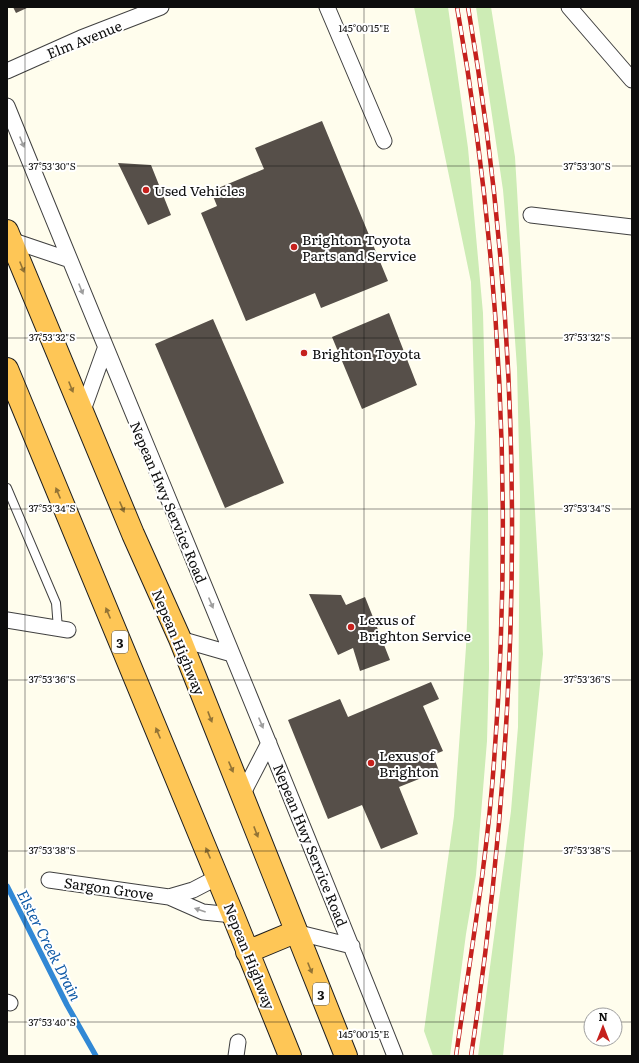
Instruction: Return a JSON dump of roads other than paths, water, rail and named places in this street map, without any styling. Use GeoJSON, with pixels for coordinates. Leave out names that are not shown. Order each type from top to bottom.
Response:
{"type":"FeatureCollection","features":[{"type":"Feature","properties":{"kind":"highway","name":"Nepean Highway"},"geometry":{"type":"LineString","coordinates":[[9,236],[82,413],[180,639],[346,1056]]}},
{"type":"Feature","properties":{"kind":"highway","name":"Nepean Highway"},"geometry":{"type":"LineString","coordinates":[[7,369],[234,915],[247,952],[290,1056]]}},
{"type":"Feature","properties":{"kind":"highway"},"geometry":{"type":"LineString","coordinates":[[247,952],[296,932]]}},
{"type":"Feature","properties":{"kind":"street","name":"Elm Avenue"},"geometry":{"type":"LineString","coordinates":[[7,71],[81,38],[162,7]]}},
{"type":"Feature","properties":{"kind":"street"},"geometry":{"type":"LineString","coordinates":[[327,7],[384,141]]}},
{"type":"Feature","properties":{"kind":"street"},"geometry":{"type":"LineString","coordinates":[[569,7],[632,80]]}},
{"type":"Feature","properties":{"kind":"street","name":"Nepean Hwy Service Road"},"geometry":{"type":"LineString","coordinates":[[7,106],[105,349],[352,946],[395,1056]]}},
{"type":"Feature","properties":{"kind":"street"},"geometry":{"type":"LineString","coordinates":[[531,215],[632,226]]}},
{"type":"Feature","properties":{"kind":"street"},"geometry":{"type":"LineString","coordinates":[[9,236],[70,260]]}},
{"type":"Feature","properties":{"kind":"street"},"geometry":{"type":"LineString","coordinates":[[82,413],[105,349]]}},
{"type":"Feature","properties":{"kind":"street"},"geometry":{"type":"LineString","coordinates":[[7,620],[63,630]]}},
{"type":"Feature","properties":{"kind":"street"},"geometry":{"type":"LineString","coordinates":[[180,639],[232,654]]}},
{"type":"Feature","properties":{"kind":"street","name":"Nepean Hwy Service Road"},"geometry":{"type":"LineString","coordinates":[[242,795],[269,743]]}},
{"type":"Feature","properties":{"kind":"street","name":"Sargon Grove"},"geometry":{"type":"LineString","coordinates":[[169,897],[194,890],[218,877]]}},
{"type":"Feature","properties":{"kind":"street","name":"Sargon Grove"},"geometry":{"type":"LineString","coordinates":[[49,880],[169,897],[203,912],[234,915]]}},
{"type":"Feature","properties":{"kind":"street","name":"Nepean Hwy Service Road"},"geometry":{"type":"LineString","coordinates":[[296,932],[352,946]]}},
{"type":"Feature","properties":{"kind":"lane"},"geometry":{"type":"LineString","coordinates":[[7,488],[56,603],[63,630]]}},
{"type":"Feature","properties":{"kind":"waterway","name":"Elster Creek Drain"},"geometry":{"type":"LineString","coordinates":[[7,886],[67,1005],[96,1056]]}},
{"type":"Feature","properties":{"kind":"railway"},"geometry":{"type":"LineString","coordinates":[[456,1056],[478,909],[491,799],[500,668],[502,573],[502,478],[499,383],[493,289],[484,194],[472,100],[457,7]]}},
{"type":"Feature","properties":{"kind":"railway"},"geometry":{"type":"LineString","coordinates":[[468,7],[488,137],[501,268],[509,400],[512,531],[509,663],[501,794],[489,925],[471,1056]]}},
{"type":"Feature","properties":{"kind":"place","name":"Used Vehicles"},"geometry":{"type":"Point","coordinates":[146,190]}},
{"type":"Feature","properties":{"kind":"place","name":"Brighton Toyota Parts and Service"},"geometry":{"type":"Point","coordinates":[294,247]}},
{"type":"Feature","properties":{"kind":"place","name":"Brighton Toyota"},"geometry":{"type":"Point","coordinates":[304,353]}},
{"type":"Feature","properties":{"kind":"place","name":"Lexus of Brighton Service"},"geometry":{"type":"Point","coordinates":[351,627]}},
{"type":"Feature","properties":{"kind":"place","name":"Lexus of Brighton"},"geometry":{"type":"Point","coordinates":[371,763]}}]}
